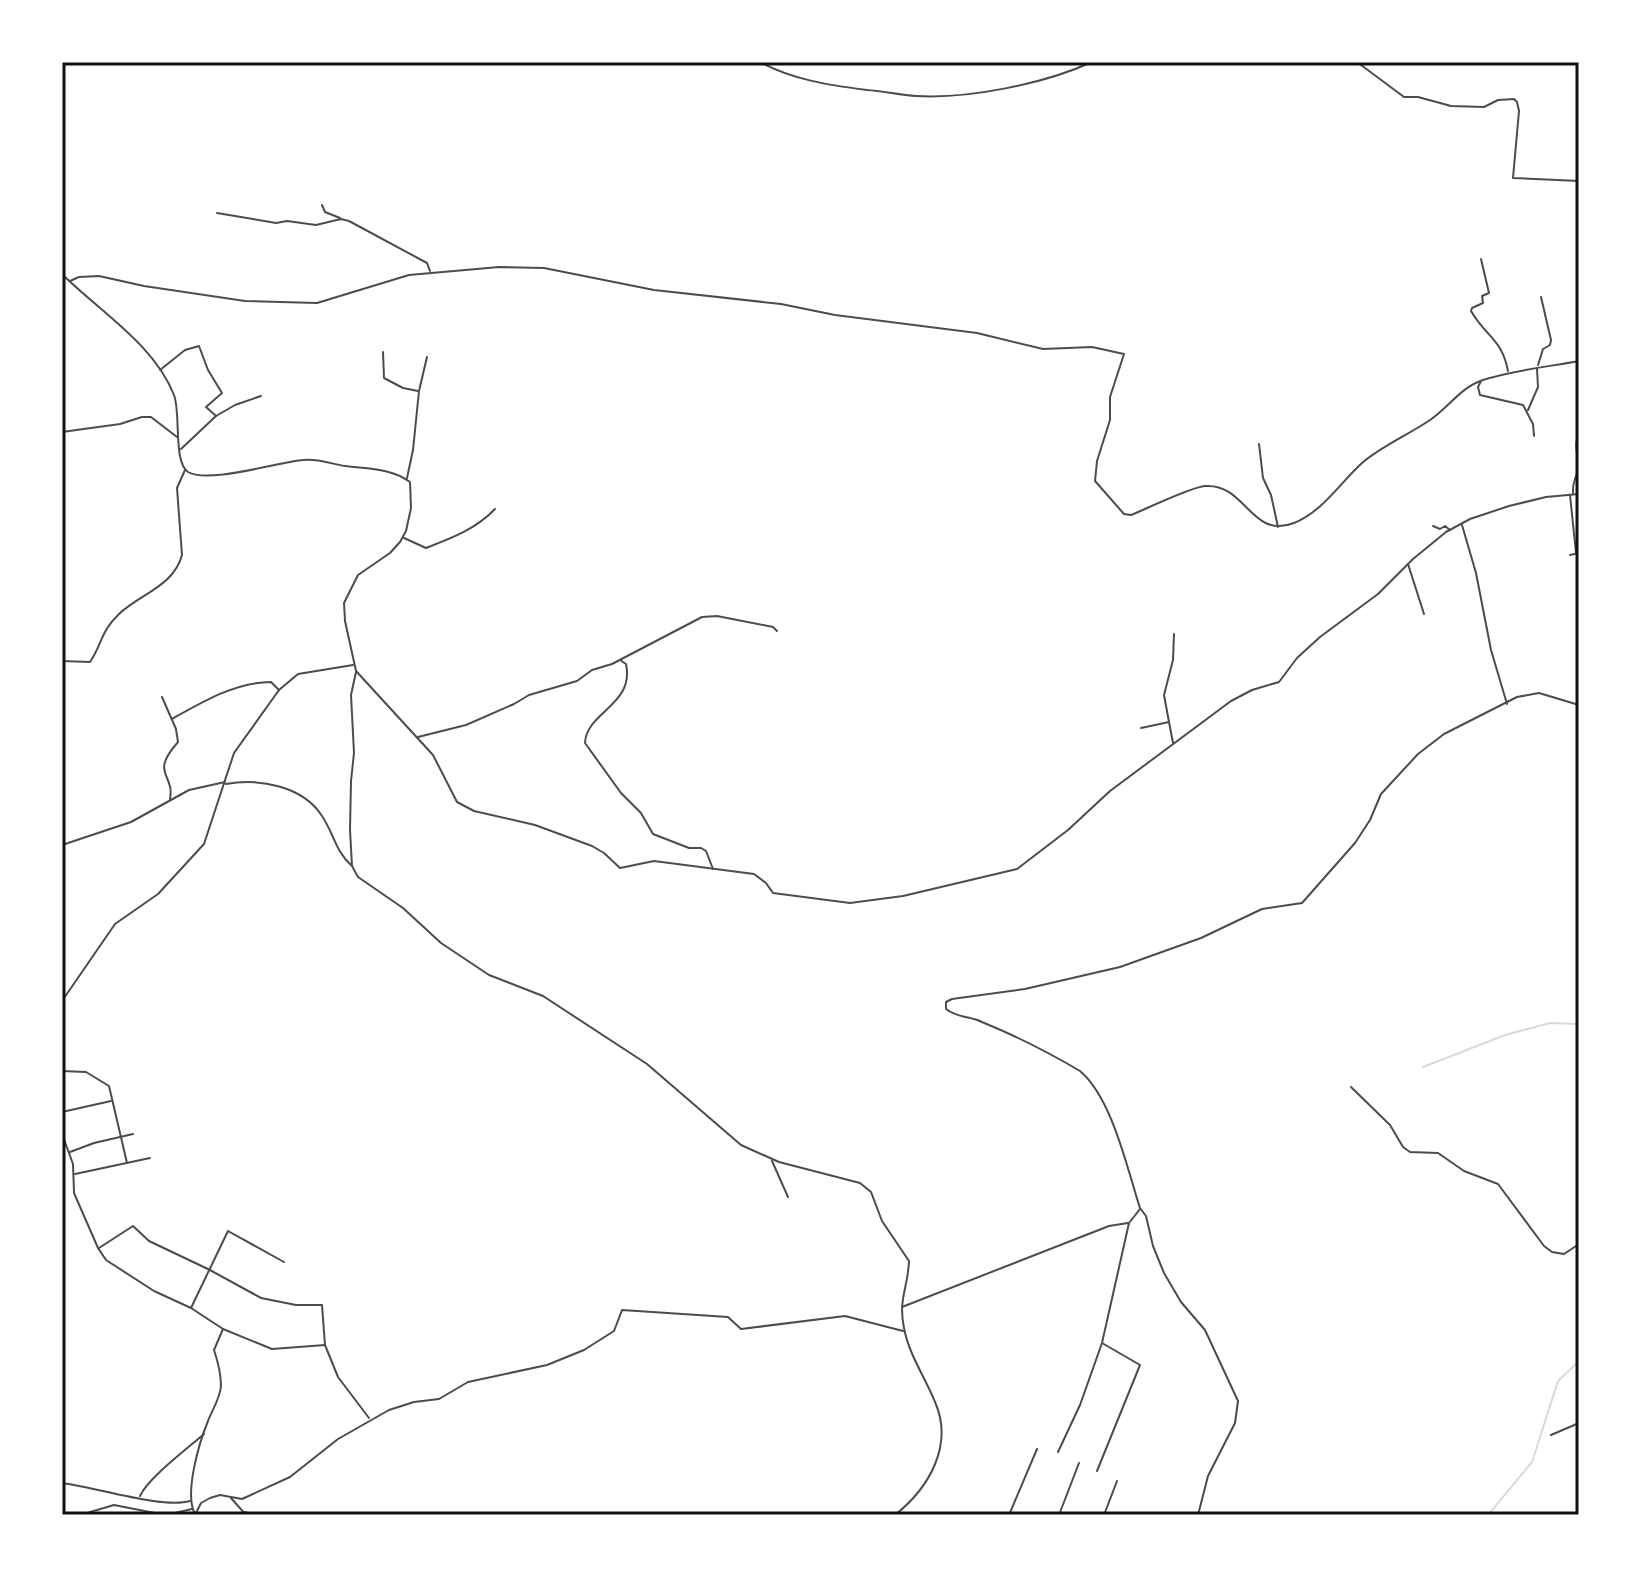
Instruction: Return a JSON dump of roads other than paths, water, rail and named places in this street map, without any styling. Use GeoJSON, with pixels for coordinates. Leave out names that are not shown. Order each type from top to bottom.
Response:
{"type":"FeatureCollection","features":[{"type":"Feature","properties":{"kind":"street"},"geometry":{"type":"LineString","coordinates":[[760,62],[803,80],[827,86],[917,96],[956,95],[1024,84],[1092,62]]}},
{"type":"Feature","properties":{"kind":"street"},"geometry":{"type":"LineString","coordinates":[[1357,62],[1404,97],[1418,97],[1451,106],[1481,107],[1498,100],[1514,99],[1519,111],[1513,178],[1579,181]]}},
{"type":"Feature","properties":{"kind":"street"},"geometry":{"type":"LineString","coordinates":[[322,205],[325,212],[356,223],[427,263],[430,272]]}},
{"type":"Feature","properties":{"kind":"street"},"geometry":{"type":"LineString","coordinates":[[217,213],[263,221],[316,225],[341,219]]}},
{"type":"Feature","properties":{"kind":"street"},"geometry":{"type":"LineString","coordinates":[[1481,259],[1489,293],[1482,296],[1483,303],[1471,311],[1502,348],[1509,373]]}},
{"type":"Feature","properties":{"kind":"street"},"geometry":{"type":"LineString","coordinates":[[69,282],[79,277],[99,276],[154,288],[245,301],[317,303],[409,275],[499,267],[544,268],[654,290],[781,304],[835,315],[977,333],[1043,349],[1092,347],[1124,354],[1110,397],[1108,429],[1095,472],[1098,487],[1128,515],[1195,488],[1216,487],[1239,498],[1251,516],[1278,527],[1308,516],[1366,460],[1433,418],[1463,391],[1481,380],[1579,361]]}},
{"type":"Feature","properties":{"kind":"street"},"geometry":{"type":"LineString","coordinates":[[62,274],[134,339],[170,387],[178,406],[178,437],[186,469],[195,474],[213,475],[317,459],[391,472],[406,479],[412,489],[403,538],[390,553],[358,575],[347,594],[343,613],[356,671],[433,755],[457,802],[463,807],[535,825],[592,846],[620,868],[654,861],[754,874],[773,893],[842,903],[903,896],[1012,871],[1025,865],[1110,791],[1231,701],[1252,690],[1279,682],[1305,651],[1378,594],[1430,543],[1462,524],[1527,501],[1579,494]]}},
{"type":"Feature","properties":{"kind":"street"},"geometry":{"type":"LineString","coordinates":[[1527,411],[1538,387],[1537,367],[1543,349],[1550,345],[1551,340],[1541,297]]}},
{"type":"Feature","properties":{"kind":"street"},"geometry":{"type":"LineString","coordinates":[[159,371],[185,350],[199,346],[208,370],[222,393],[206,407],[216,416]]}},
{"type":"Feature","properties":{"kind":"street"},"geometry":{"type":"LineString","coordinates":[[383,352],[386,380],[419,391]]}},
{"type":"Feature","properties":{"kind":"street"},"geometry":{"type":"LineString","coordinates":[[406,479],[427,357]]}},
{"type":"Feature","properties":{"kind":"street"},"geometry":{"type":"LineString","coordinates":[[1481,380],[1478,387],[1480,395],[1516,402],[1527,411],[1534,436]]}},
{"type":"Feature","properties":{"kind":"street"},"geometry":{"type":"LineString","coordinates":[[180,450],[216,416],[261,396]]}},
{"type":"Feature","properties":{"kind":"street"},"geometry":{"type":"LineString","coordinates":[[62,432],[151,417],[178,437]]}},
{"type":"Feature","properties":{"kind":"street"},"geometry":{"type":"LineString","coordinates":[[1570,555],[1578,553],[1572,483],[1577,473],[1575,443],[1579,429]]}},
{"type":"Feature","properties":{"kind":"street"},"geometry":{"type":"LineString","coordinates":[[1259,444],[1263,478],[1271,495],[1278,527]]}},
{"type":"Feature","properties":{"kind":"street"},"geometry":{"type":"LineString","coordinates":[[62,661],[90,662],[103,631],[112,621],[134,603],[156,591],[180,564],[177,488],[186,469]]}},
{"type":"Feature","properties":{"kind":"street"},"geometry":{"type":"LineString","coordinates":[[403,538],[426,548],[466,532],[484,521],[495,509]]}},
{"type":"Feature","properties":{"kind":"street"},"geometry":{"type":"LineString","coordinates":[[1462,524],[1507,705]]}},
{"type":"Feature","properties":{"kind":"street"},"geometry":{"type":"LineString","coordinates":[[1433,526],[1440,529],[1445,526],[1450,530]]}},
{"type":"Feature","properties":{"kind":"street"},"geometry":{"type":"LineString","coordinates":[[1408,563],[1424,614]]}},
{"type":"Feature","properties":{"kind":"street"},"geometry":{"type":"LineString","coordinates":[[417,737],[466,725],[529,695],[577,681],[592,670],[661,641],[702,617],[717,616],[740,623],[773,627],[777,631]]}},
{"type":"Feature","properties":{"kind":"street"},"geometry":{"type":"LineString","coordinates":[[1173,744],[1164,695],[1173,660],[1174,634]]}},
{"type":"Feature","properties":{"kind":"street"},"geometry":{"type":"LineString","coordinates":[[619,660],[626,664],[629,676],[626,689],[589,727],[585,743],[621,793],[641,813],[653,834],[689,848],[701,848],[706,851],[713,869]]}},
{"type":"Feature","properties":{"kind":"street"},"geometry":{"type":"LineString","coordinates":[[62,1001],[115,924],[158,894],[204,844],[234,753],[279,690],[298,674],[354,665]]}},
{"type":"Feature","properties":{"kind":"street"},"geometry":{"type":"LineString","coordinates":[[352,866],[351,781],[354,753],[351,695],[356,671]]}},
{"type":"Feature","properties":{"kind":"street"},"geometry":{"type":"LineString","coordinates":[[172,719],[212,697],[260,682],[271,682],[279,690]]}},
{"type":"Feature","properties":{"kind":"street"},"geometry":{"type":"LineString","coordinates":[[1198,1515],[1208,1476],[1235,1423],[1238,1401],[1205,1330],[1181,1302],[1164,1273],[1109,1112],[1087,1077],[1022,1039],[977,1020],[954,1015],[946,1009],[946,1002],[1025,989],[1120,967],[1201,938],[1262,909],[1302,903],[1355,843],[1370,820],[1381,794],[1418,754],[1461,724],[1507,705],[1517,697],[1539,693],[1579,705]]}},
{"type":"Feature","properties":{"kind":"street"},"geometry":{"type":"LineString","coordinates":[[162,697],[178,742],[167,755],[163,769],[171,791],[170,800]]}},
{"type":"Feature","properties":{"kind":"street"},"geometry":{"type":"LineString","coordinates":[[1141,728],[1169,722]]}},
{"type":"Feature","properties":{"kind":"street"},"geometry":{"type":"LineString","coordinates":[[62,845],[131,822],[199,786],[226,783],[267,784],[283,788],[309,800],[321,814],[337,847],[363,882],[403,908],[441,943],[489,975],[543,996],[627,1050],[665,1079],[733,1140],[772,1160],[860,1183],[871,1192],[882,1221],[909,1261],[900,1308],[904,1332],[911,1354],[936,1403],[942,1428],[939,1458],[929,1479],[895,1515]]}},
{"type":"Feature","properties":{"kind":"street"},"geometry":{"type":"LineString","coordinates":[[62,1071],[86,1072],[109,1086],[127,1163]]}},
{"type":"Feature","properties":{"kind":"street"},"geometry":{"type":"LineString","coordinates":[[1351,1087],[1390,1125],[1403,1147],[1410,1152],[1438,1153],[1464,1171],[1498,1184],[1544,1246],[1552,1252],[1564,1254],[1579,1244]]}},
{"type":"Feature","properties":{"kind":"street"},"geometry":{"type":"LineString","coordinates":[[62,1112],[113,1100]]}},
{"type":"Feature","properties":{"kind":"street"},"geometry":{"type":"LineString","coordinates":[[62,1134],[74,1175],[74,1193],[106,1260],[223,1329],[272,1349],[325,1345]]}},
{"type":"Feature","properties":{"kind":"street"},"geometry":{"type":"LineString","coordinates":[[68,1152],[133,1134]]}},
{"type":"Feature","properties":{"kind":"street"},"geometry":{"type":"LineString","coordinates":[[74,1175],[150,1158]]}},
{"type":"Feature","properties":{"kind":"street"},"geometry":{"type":"LineString","coordinates":[[772,1160],[788,1197]]}},
{"type":"Feature","properties":{"kind":"street"},"geometry":{"type":"LineString","coordinates":[[1058,1452],[1080,1405],[1102,1343],[1129,1223],[1140,1208]]}},
{"type":"Feature","properties":{"kind":"street"},"geometry":{"type":"LineString","coordinates":[[900,1308],[1109,1226],[1129,1223]]}},
{"type":"Feature","properties":{"kind":"street"},"geometry":{"type":"LineString","coordinates":[[98,1248],[133,1226],[149,1241],[261,1298],[296,1305],[322,1305],[325,1345],[338,1377],[370,1419]]}},
{"type":"Feature","properties":{"kind":"street"},"geometry":{"type":"LineString","coordinates":[[191,1308],[228,1231],[284,1262]]}},
{"type":"Feature","properties":{"kind":"street"},"geometry":{"type":"LineString","coordinates":[[195,1515],[204,1501],[216,1496],[242,1499],[290,1477],[330,1445],[370,1419],[407,1404],[439,1399],[468,1382],[568,1358],[611,1334],[622,1310],[728,1317],[741,1329],[845,1316],[904,1332]]}},
{"type":"Feature","properties":{"kind":"street"},"geometry":{"type":"LineString","coordinates":[[195,1515],[190,1501],[192,1480],[204,1434],[221,1389],[214,1350],[223,1329]]}},
{"type":"Feature","properties":{"kind":"street"},"geometry":{"type":"LineString","coordinates":[[1097,1471],[1140,1365],[1102,1343]]}},
{"type":"Feature","properties":{"kind":"street"},"geometry":{"type":"LineString","coordinates":[[1551,1435],[1579,1423]]}},
{"type":"Feature","properties":{"kind":"street"},"geometry":{"type":"LineString","coordinates":[[139,1497],[150,1482],[204,1434]]}},
{"type":"Feature","properties":{"kind":"street"},"geometry":{"type":"LineString","coordinates":[[1009,1515],[1037,1449]]}},
{"type":"Feature","properties":{"kind":"street"},"geometry":{"type":"LineString","coordinates":[[1059,1515],[1079,1463]]}},
{"type":"Feature","properties":{"kind":"street"},"geometry":{"type":"LineString","coordinates":[[1104,1515],[1117,1481]]}},
{"type":"Feature","properties":{"kind":"street"},"geometry":{"type":"LineString","coordinates":[[62,1483],[174,1502],[190,1501]]}},
{"type":"Feature","properties":{"kind":"street"},"geometry":{"type":"LineString","coordinates":[[230,1497],[244,1514],[262,1515]]}},
{"type":"Feature","properties":{"kind":"street"},"geometry":{"type":"LineString","coordinates":[[80,1515],[114,1505],[166,1515],[193,1509]]}},
{"type":"Feature","properties":{"kind":"waterway"},"geometry":{"type":"LineString","coordinates":[[1423,1067],[1505,1035],[1550,1023],[1579,1024]]}},
{"type":"Feature","properties":{"kind":"waterway"},"geometry":{"type":"LineString","coordinates":[[1488,1515],[1532,1462],[1558,1381],[1579,1361]]}}]}
